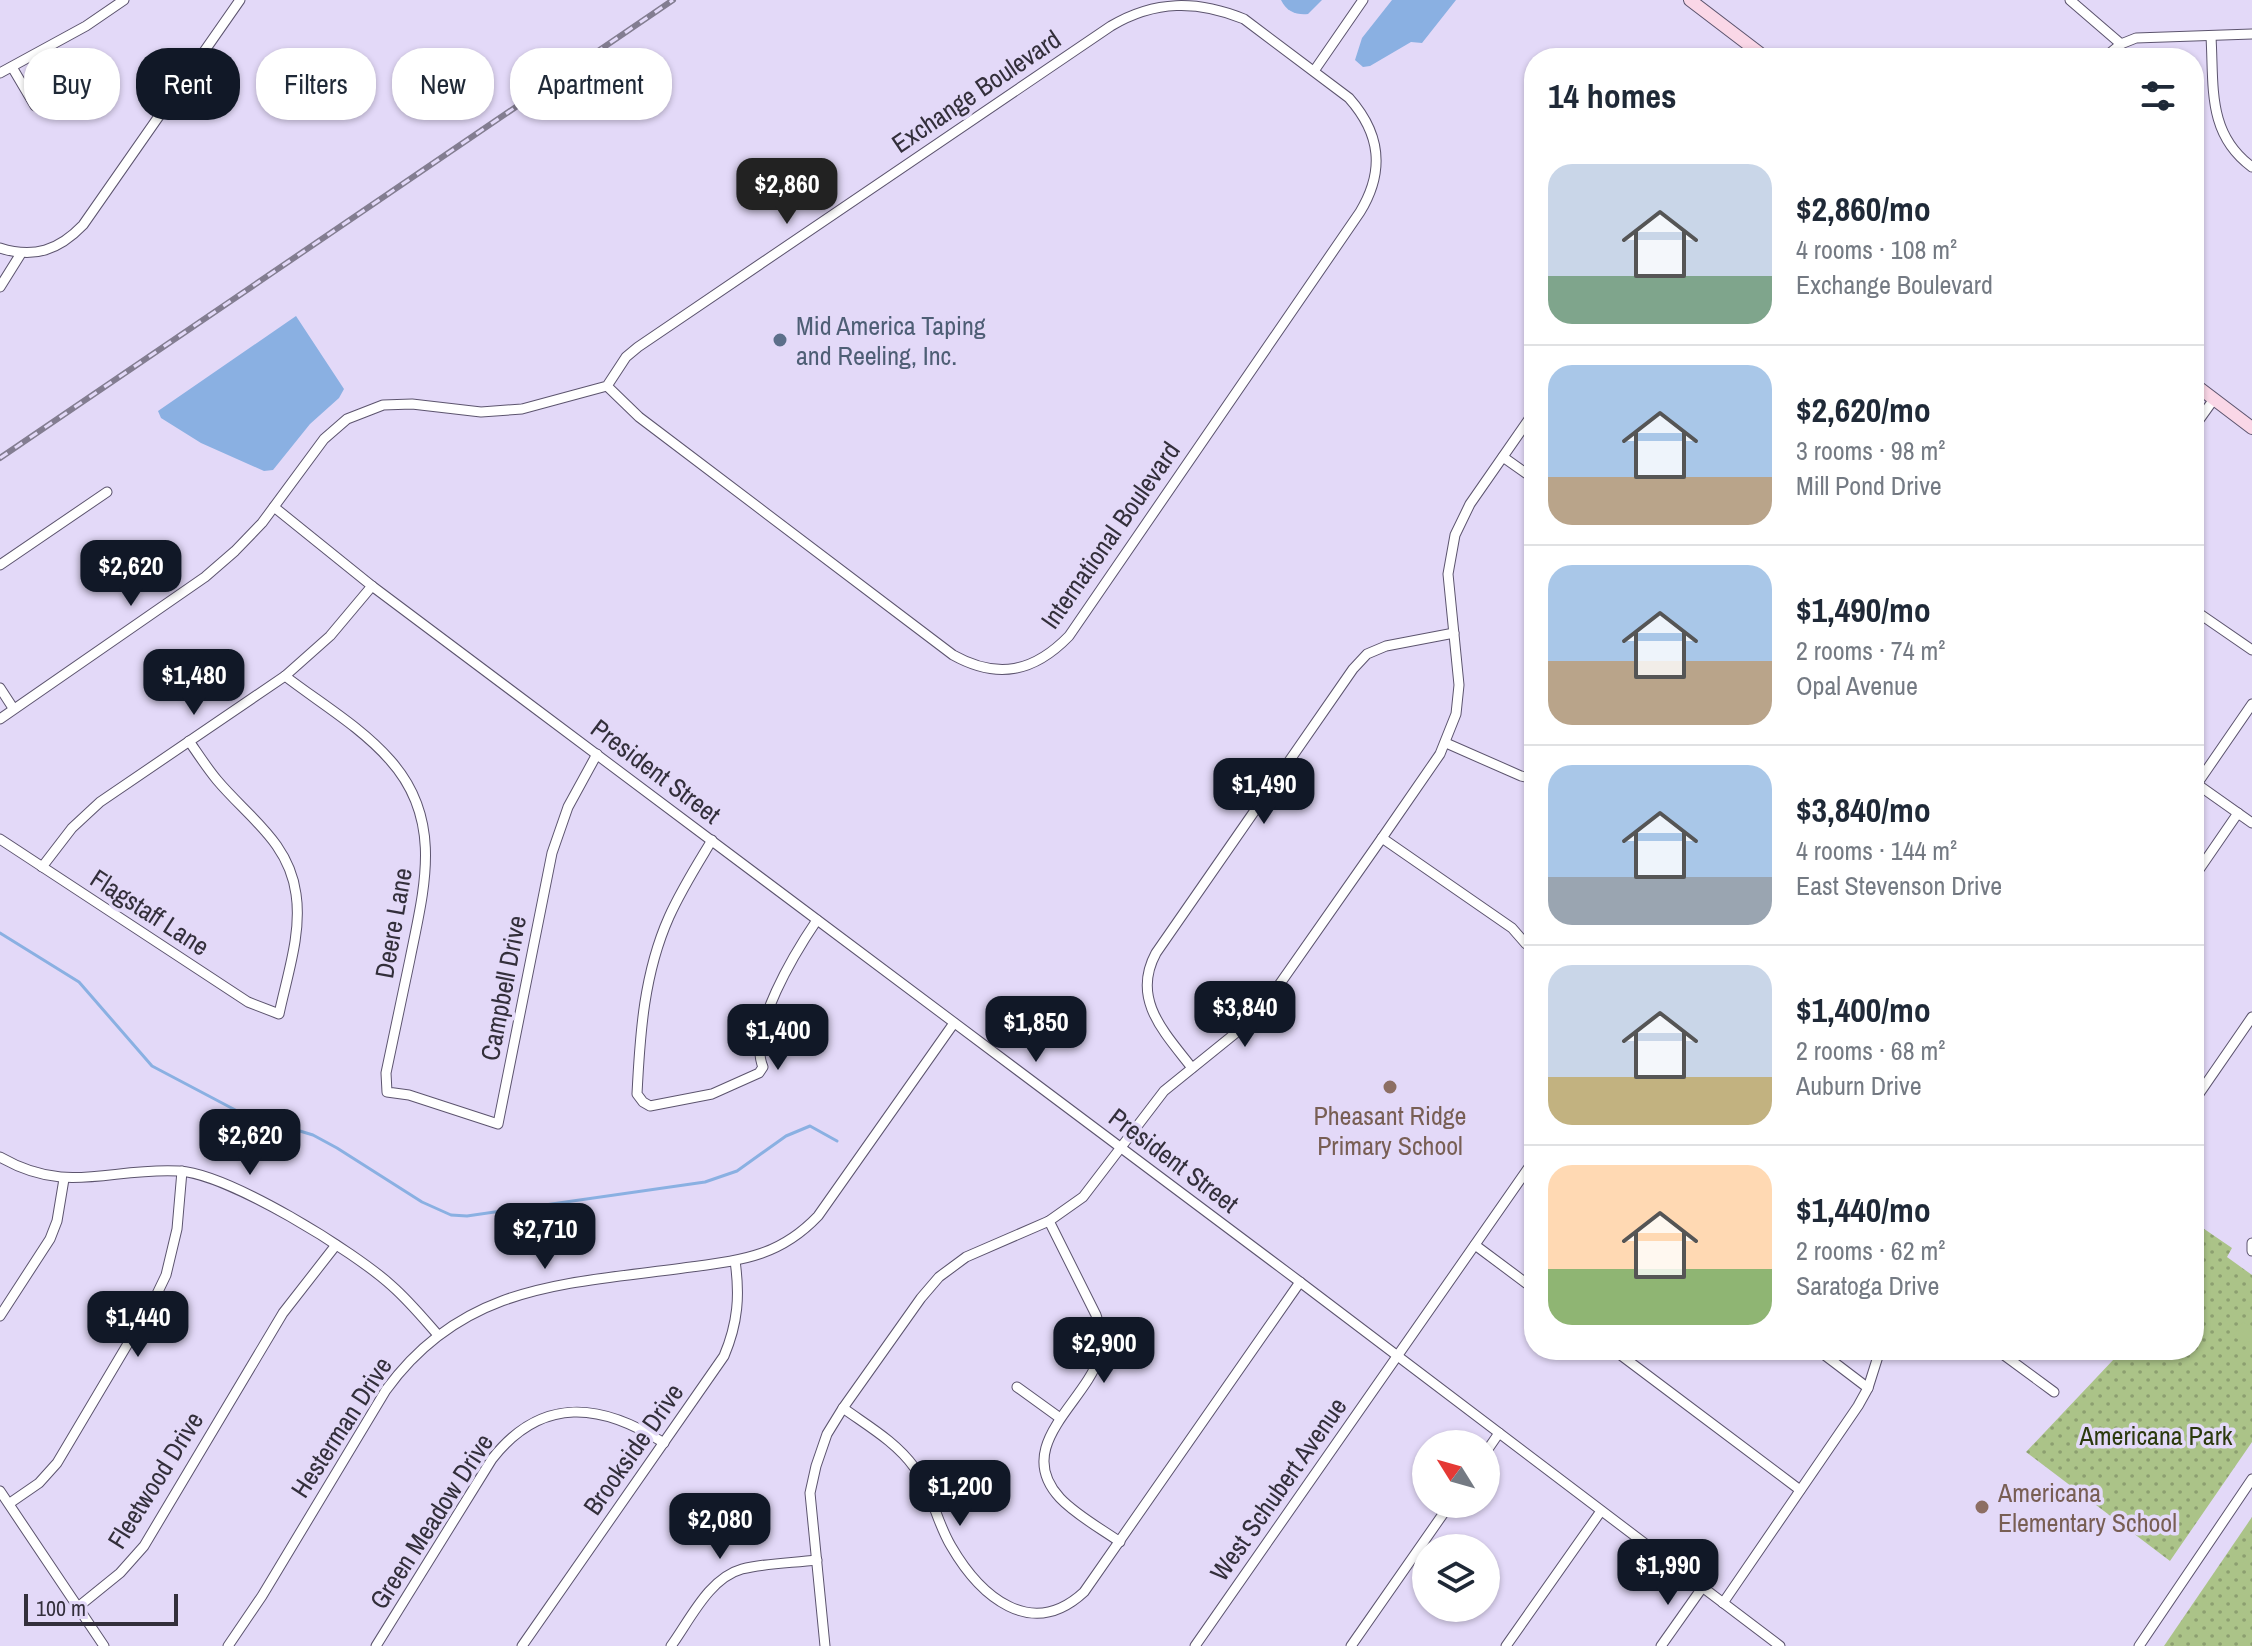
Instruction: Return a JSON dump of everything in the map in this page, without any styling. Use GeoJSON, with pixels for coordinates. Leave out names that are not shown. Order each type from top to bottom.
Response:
{"type":"FeatureCollection","features":[{"type":"Feature","properties":{"kind":"main road"},"geometry":{"type":"LineString","coordinates":[[1690,0],[1753,48]]}},
{"type":"Feature","properties":{"kind":"main road"},"geometry":{"type":"LineString","coordinates":[[2204,392],[2252,428]]}},
{"type":"Feature","properties":{"kind":"street"},"geometry":{"type":"LineString","coordinates":[[0,73],[86,26],[124,0]]}},
{"type":"Feature","properties":{"kind":"street"},"geometry":{"type":"LineString","coordinates":[[0,248],[20,255],[52,247],[69,239],[83,225],[240,0]]}},
{"type":"Feature","properties":{"kind":"street"},"geometry":{"type":"LineString","coordinates":[[1314,71],[1363,0]]}},
{"type":"Feature","properties":{"kind":"street"},"geometry":{"type":"LineString","coordinates":[[2070,0],[2121,44]]}},
{"type":"Feature","properties":{"kind":"street","name":"Exchange Boulevard"},"geometry":{"type":"LineString","coordinates":[[607,386],[626,357],[638,347],[1127,16],[1168,3],[1201,4],[1224,10],[1244,19],[1314,71]]}},
{"type":"Feature","properties":{"kind":"street"},"geometry":{"type":"LineString","coordinates":[[2116,48],[2136,38],[2252,34]]}},
{"type":"Feature","properties":{"kind":"street"},"geometry":{"type":"LineString","coordinates":[[2211,37],[2216,118],[2229,146],[2252,167]]}},
{"type":"Feature","properties":{"kind":"street"},"geometry":{"type":"LineString","coordinates":[[12,67],[24,87]]}},
{"type":"Feature","properties":{"kind":"street","name":"International Boulevard"},"geometry":{"type":"LineString","coordinates":[[607,386],[639,417],[953,655],[983,668],[1007,671],[1034,663],[1053,652],[1069,636],[1368,199],[1376,169],[1371,128],[1349,98],[1314,71]]}},
{"type":"Feature","properties":{"kind":"street"},"geometry":{"type":"LineString","coordinates":[[0,287],[20,255]]}},
{"type":"Feature","properties":{"kind":"street"},"geometry":{"type":"LineString","coordinates":[[0,719],[205,577],[235,551],[274,507],[334,428],[360,413],[383,405],[412,404],[481,412],[522,409],[607,386]]}},
{"type":"Feature","properties":{"kind":"street"},"geometry":{"type":"LineString","coordinates":[[2204,413],[2214,399]]}},
{"type":"Feature","properties":{"kind":"street"},"geometry":{"type":"LineString","coordinates":[[825,1646],[810,1493],[821,1448],[843,1408],[939,1277],[966,1257],[1049,1221],[1083,1197],[1164,1091],[1258,1015],[1382,838],[1446,743],[1456,714],[1459,685],[1448,574],[1455,535],[1470,504],[1524,427]]}},
{"type":"Feature","properties":{"kind":"street"},"geometry":{"type":"LineString","coordinates":[[1503,457],[1524,472]]}},
{"type":"Feature","properties":{"kind":"street"},"geometry":{"type":"LineString","coordinates":[[0,565],[107,492]]}},
{"type":"Feature","properties":{"kind":"street","name":"President Street"},"geometry":{"type":"LineString","coordinates":[[274,507],[372,586],[1495,1430]]}},
{"type":"Feature","properties":{"kind":"street"},"geometry":{"type":"LineString","coordinates":[[42,867],[72,828],[100,802],[285,676],[330,636],[372,586]]}},
{"type":"Feature","properties":{"kind":"street"},"geometry":{"type":"LineString","coordinates":[[2204,617],[2252,650]]}},
{"type":"Feature","properties":{"kind":"street"},"geometry":{"type":"LineString","coordinates":[[1192,1068],[1150,1005],[1145,988],[1147,969],[1156,953],[1353,669],[1367,654],[1386,646],[1454,633]]}},
{"type":"Feature","properties":{"kind":"street","name":"Deere Lane"},"geometry":{"type":"LineString","coordinates":[[285,676],[368,739],[390,760],[408,786],[420,813],[426,840],[426,874],[386,1073],[387,1092]]}},
{"type":"Feature","properties":{"kind":"street"},"geometry":{"type":"LineString","coordinates":[[0,688],[13,708]]}},
{"type":"Feature","properties":{"kind":"street"},"geometry":{"type":"LineString","coordinates":[[2204,772],[2252,704]]}},
{"type":"Feature","properties":{"kind":"street","name":"Flagstaff Lane"},"geometry":{"type":"LineString","coordinates":[[0,839],[248,1002],[279,1014],[296,929],[296,892],[286,862],[266,829],[218,781],[189,741]]}},
{"type":"Feature","properties":{"kind":"street"},"geometry":{"type":"LineString","coordinates":[[1446,743],[1524,777]]}},
{"type":"Feature","properties":{"kind":"street","name":"Campbell Drive"},"geometry":{"type":"LineString","coordinates":[[387,1092],[409,1095],[498,1124],[552,853],[568,807],[597,754]]}},
{"type":"Feature","properties":{"kind":"street"},"geometry":{"type":"LineString","coordinates":[[2204,789],[2252,823]]}},
{"type":"Feature","properties":{"kind":"street"},"geometry":{"type":"LineString","coordinates":[[2204,862],[2238,813]]}},
{"type":"Feature","properties":{"kind":"street"},"geometry":{"type":"LineString","coordinates":[[1382,838],[1512,928],[1524,942]]}},
{"type":"Feature","properties":{"kind":"street"},"geometry":{"type":"LineString","coordinates":[[712,840],[668,918],[649,978],[640,1031],[637,1094],[643,1102],[650,1106],[712,1094],[759,1073],[763,1067],[758,1049],[772,1002],[790,962],[817,920]]}},
{"type":"Feature","properties":{"kind":"street"},"geometry":{"type":"LineString","coordinates":[[2204,1087],[2252,1017]]}},
{"type":"Feature","properties":{"kind":"street","name":"Hesterman Drive"},"geometry":{"type":"LineString","coordinates":[[228,1646],[262,1596],[386,1390],[408,1363],[438,1335],[472,1313],[533,1290],[735,1261],[780,1247],[818,1216],[954,1023]]}},
{"type":"Feature","properties":{"kind":"street"},"geometry":{"type":"LineString","coordinates":[[0,1157],[36,1174],[64,1179],[182,1171],[226,1183],[336,1245],[391,1284],[438,1335]]}},
{"type":"Feature","properties":{"kind":"street"},"geometry":{"type":"LineString","coordinates":[[10,1503],[39,1483],[57,1463],[155,1298],[172,1256],[182,1171]]}},
{"type":"Feature","properties":{"kind":"street","name":"West Schubert Avenue"},"geometry":{"type":"LineString","coordinates":[[1195,1646],[1524,1174]]}},
{"type":"Feature","properties":{"kind":"street"},"geometry":{"type":"LineString","coordinates":[[0,1316],[4,1299],[50,1239],[57,1221],[64,1179]]}},
{"type":"Feature","properties":{"kind":"street"},"geometry":{"type":"LineString","coordinates":[[1049,1221],[1096,1315],[1102,1338],[1096,1366],[1053,1428],[1046,1450],[1046,1469],[1053,1489],[1070,1507],[1120,1542]]}},
{"type":"Feature","properties":{"kind":"street"},"geometry":{"type":"LineString","coordinates":[[2252,1243],[2252,1251]]}},
{"type":"Feature","properties":{"kind":"street","name":"Fleetwood Drive"},"geometry":{"type":"LineString","coordinates":[[78,1607],[120,1573],[144,1546],[283,1313],[336,1245]]}},
{"type":"Feature","properties":{"kind":"street"},"geometry":{"type":"LineString","coordinates":[[1475,1245],[1524,1282]]}},
{"type":"Feature","properties":{"kind":"street","name":"Brookside Drive"},"geometry":{"type":"LineString","coordinates":[[522,1646],[720,1363],[730,1341],[739,1307],[735,1261]]}},
{"type":"Feature","properties":{"kind":"street"},"geometry":{"type":"LineString","coordinates":[[843,1408],[891,1441],[913,1465],[929,1494],[944,1533],[978,1583],[1005,1605],[1028,1614],[1061,1610],[1084,1592],[1300,1282]]}},
{"type":"Feature","properties":{"kind":"street"},"geometry":{"type":"LineString","coordinates":[[1627,1360],[1800,1490]]}},
{"type":"Feature","properties":{"kind":"street"},"geometry":{"type":"LineString","coordinates":[[1831,1360],[1868,1388]]}},
{"type":"Feature","properties":{"kind":"street"},"geometry":{"type":"LineString","coordinates":[[1723,1603],[1868,1388],[1877,1360]]}},
{"type":"Feature","properties":{"kind":"street"},"geometry":{"type":"LineString","coordinates":[[2011,1360],[2054,1392]]}},
{"type":"Feature","properties":{"kind":"street"},"geometry":{"type":"LineString","coordinates":[[1017,1387],[1060,1418]]}},
{"type":"Feature","properties":{"kind":"street","name":"Green Meadow Drive"},"geometry":{"type":"LineString","coordinates":[[376,1646],[486,1468],[516,1434],[549,1417],[590,1412],[628,1421],[664,1443]]}},
{"type":"Feature","properties":{"kind":"street","name":"President Street"},"geometry":{"type":"LineString","coordinates":[[1500,1434],[1780,1646]]}},
{"type":"Feature","properties":{"kind":"street"},"geometry":{"type":"LineString","coordinates":[[2139,1646],[2252,1479]]}},
{"type":"Feature","properties":{"kind":"street"},"geometry":{"type":"LineString","coordinates":[[0,1491],[104,1646]]}},
{"type":"Feature","properties":{"kind":"street"},"geometry":{"type":"LineString","coordinates":[[1506,1646],[1601,1511]]}},
{"type":"Feature","properties":{"kind":"street"},"geometry":{"type":"LineString","coordinates":[[1351,1646],[1440,1518]]}},
{"type":"Feature","properties":{"kind":"street"},"geometry":{"type":"LineString","coordinates":[[671,1646],[710,1591],[726,1576],[743,1569],[817,1560]]}},
{"type":"Feature","properties":{"kind":"street"},"geometry":{"type":"LineString","coordinates":[[1661,1646],[1702,1588]]}},
{"type":"Feature","properties":{"kind":"green space","name":"Americana Park"},"geometry":{"type":"Polygon","coordinates":[[[2204,1229],[2232,1248],[2227,1257],[2252,1275],[2252,1442],[2170,1561],[2026,1452],[2113,1360],[2204,1360],[2204,1229]]]}},
{"type":"Feature","properties":{"kind":"green space"},"geometry":{"type":"Polygon","coordinates":[[[2243,1322],[2252,1328],[2252,1349],[2233,1336],[2243,1322]]]}},
{"type":"Feature","properties":{"kind":"green space"},"geometry":{"type":"Polygon","coordinates":[[[2252,1517],[2252,1646],[2164,1646],[2252,1517]]]}},
{"type":"Feature","properties":{"kind":"water"},"geometry":{"type":"Polygon","coordinates":[[[1281,0],[1322,0],[1308,14],[1304,14],[1289,10],[1281,0]]]}},
{"type":"Feature","properties":{"kind":"water"},"geometry":{"type":"Polygon","coordinates":[[[1392,0],[1456,0],[1422,43],[1411,42],[1363,67],[1355,60],[1362,38],[1392,0]]]}},
{"type":"Feature","properties":{"kind":"water"},"geometry":{"type":"Polygon","coordinates":[[[296,316],[344,389],[339,398],[310,424],[273,470],[264,471],[201,443],[161,418],[158,411],[296,316]]]}},
{"type":"Feature","properties":{"kind":"waterway"},"geometry":{"type":"LineString","coordinates":[[0,933],[79,982],[152,1066],[241,1113],[313,1135],[422,1202],[451,1215],[467,1216],[705,1182],[737,1171],[786,1136],[810,1126],[837,1141]]}},
{"type":"Feature","properties":{"kind":"railway"},"geometry":{"type":"LineString","coordinates":[[0,458],[673,0]]}},
{"type":"Feature","properties":{"kind":"place","name":"Mid America Taping and Reeling, Inc."},"geometry":{"type":"Point","coordinates":[780,340]}},
{"type":"Feature","properties":{"kind":"place","name":"Pheasant Ridge Primary School"},"geometry":{"type":"Point","coordinates":[1390,1087]}},
{"type":"Feature","properties":{"kind":"place","name":"Americana Elementary School"},"geometry":{"type":"Point","coordinates":[1982,1507]}}]}
